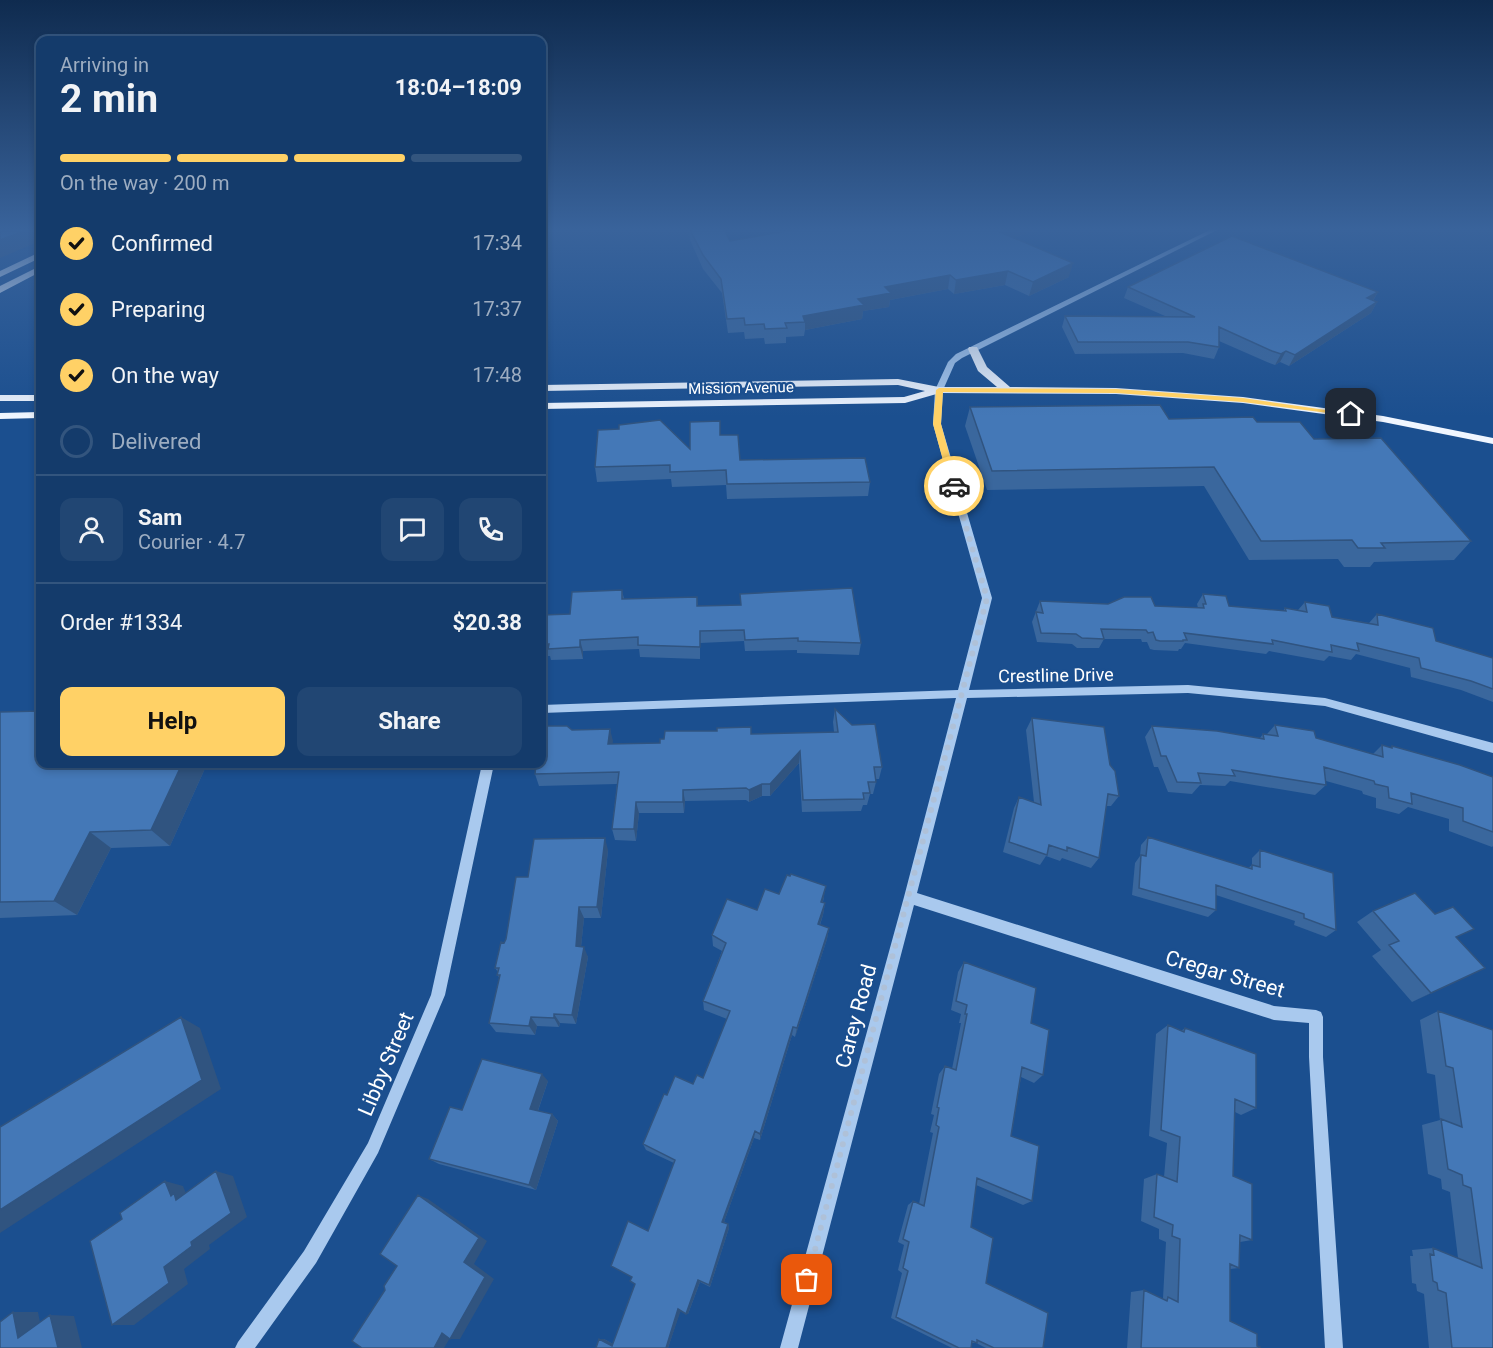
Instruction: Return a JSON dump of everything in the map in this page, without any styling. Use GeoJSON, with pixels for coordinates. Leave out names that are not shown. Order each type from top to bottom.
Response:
{"type":"FeatureCollection","features":[{"type":"Feature","properties":{"kind":"main road"},"geometry":{"type":"LineString","coordinates":[[973,349],[982,369],[1006,390]]}},
{"type":"Feature","properties":{"kind":"main road","name":"Mission Avenue"},"geometry":{"type":"LineString","coordinates":[[546,388],[898,382],[939,390],[1116,391],[1243,400],[1373,418],[1493,441]]}},
{"type":"Feature","properties":{"kind":"main road","name":"Mission Avenue"},"geometry":{"type":"LineString","coordinates":[[546,406],[901,400],[939,390]]}},
{"type":"Feature","properties":{"kind":"main road"},"geometry":{"type":"LineString","coordinates":[[0,398],[36,398]]}},
{"type":"Feature","properties":{"kind":"main road"},"geometry":{"type":"LineString","coordinates":[[0,416],[36,415]]}},
{"type":"Feature","properties":{"kind":"street"},"geometry":{"type":"LineString","coordinates":[[939,390],[952,362],[973,349],[1091,291]]}},
{"type":"Feature","properties":{"kind":"street","name":"Carey Road"},"geometry":{"type":"LineString","coordinates":[[789,1348],[910,897],[987,598],[937,424],[939,390]]}},
{"type":"Feature","properties":{"kind":"street","name":"Crestline Drive"},"geometry":{"type":"LineString","coordinates":[[546,709],[961,694],[1188,689],[1325,702],[1493,748]]}},
{"type":"Feature","properties":{"kind":"street","name":"Libby Street"},"geometry":{"type":"LineString","coordinates":[[244,1348],[310,1257],[373,1148],[438,995],[487,768]]}},
{"type":"Feature","properties":{"kind":"street","name":"Cregar Street"},"geometry":{"type":"LineString","coordinates":[[910,897],[1274,1013],[1316,1017],[1316,1057],[1334,1348]]}},
{"type":"Feature","properties":{"kind":"building"},"geometry":{"type":"Polygon","coordinates":[[[723,291],[889,291],[891,293],[858,299],[864,305],[803,316],[805,322],[785,323],[787,328],[765,329],[764,324],[745,325],[744,318],[727,319],[723,291]]]}},
{"type":"Feature","properties":{"kind":"building"},"geometry":{"type":"Polygon","coordinates":[[[1137,291],[1378,292],[1367,298],[1377,302],[1295,355],[1286,351],[1281,354],[1272,351],[1219,327],[1219,347],[1188,342],[1078,342],[1065,316],[1195,317],[1137,291]]]}},
{"type":"Feature","properties":{"kind":"building"},"geometry":{"type":"Polygon","coordinates":[[[1160,405],[1169,419],[1253,417],[1257,422],[1300,422],[1314,439],[1381,438],[1471,541],[1381,543],[1385,548],[1358,548],[1352,540],[1261,541],[1214,467],[992,471],[970,407],[1160,405]]]}},
{"type":"Feature","properties":{"kind":"building"},"geometry":{"type":"Polygon","coordinates":[[[660,420],[690,449],[690,422],[720,421],[720,435],[738,435],[740,460],[865,458],[870,482],[727,484],[726,470],[670,472],[670,465],[595,467],[598,430],[619,429],[619,425],[660,420]]]}},
{"type":"Feature","properties":{"kind":"building"},"geometry":{"type":"Polygon","coordinates":[[[852,588],[861,643],[798,641],[798,638],[745,640],[744,630],[700,631],[700,647],[638,645],[638,637],[580,640],[580,647],[548,649],[549,644],[546,644],[546,615],[570,614],[572,592],[622,590],[622,599],[697,597],[697,606],[741,605],[740,594],[852,588]]]}},
{"type":"Feature","properties":{"kind":"building"},"geometry":{"type":"Polygon","coordinates":[[[1203,594],[1226,596],[1229,606],[1286,611],[1285,608],[1307,612],[1305,602],[1329,606],[1332,617],[1378,625],[1377,614],[1433,628],[1436,641],[1493,658],[1493,689],[1421,668],[1419,658],[1357,643],[1359,651],[1331,645],[1332,652],[1272,640],[1273,644],[1184,633],[1187,640],[1160,641],[1156,640],[1153,632],[1148,633],[1146,630],[1101,629],[1104,639],[1082,638],[1076,634],[1041,633],[1036,612],[1043,613],[1040,601],[1108,604],[1124,597],[1151,597],[1155,606],[1204,608],[1203,604],[1206,604],[1203,594]]]}},
{"type":"Feature","properties":{"kind":"building"},"geometry":{"type":"Polygon","coordinates":[[[835,709],[852,725],[875,724],[882,767],[874,767],[876,782],[868,782],[870,793],[863,793],[864,799],[803,800],[800,751],[770,784],[762,784],[749,790],[746,788],[683,790],[683,802],[636,802],[634,829],[612,829],[619,772],[535,774],[536,768],[546,768],[546,726],[567,726],[572,730],[610,729],[608,744],[660,743],[660,739],[664,739],[665,731],[717,731],[717,728],[751,727],[751,734],[838,732],[835,709]]]}},
{"type":"Feature","properties":{"kind":"building"},"geometry":{"type":"Polygon","coordinates":[[[36,711],[36,768],[180,768],[151,830],[90,832],[54,901],[0,902],[0,712],[36,711]]]}},
{"type":"Feature","properties":{"kind":"building"},"geometry":{"type":"Polygon","coordinates":[[[1032,718],[1104,727],[1110,765],[1115,771],[1119,796],[1108,794],[1099,858],[1067,847],[1067,851],[1049,845],[1047,855],[1009,842],[1019,797],[1041,805],[1032,718]]]}},
{"type":"Feature","properties":{"kind":"building"},"geometry":{"type":"Polygon","coordinates":[[[1275,725],[1314,731],[1316,738],[1383,757],[1382,745],[1392,748],[1392,746],[1493,777],[1493,832],[1463,821],[1463,808],[1411,793],[1412,804],[1389,798],[1388,787],[1324,767],[1326,785],[1232,770],[1235,776],[1198,773],[1201,783],[1177,782],[1166,756],[1161,756],[1152,726],[1217,731],[1264,739],[1263,734],[1278,736],[1275,725]]]}},
{"type":"Feature","properties":{"kind":"building"},"geometry":{"type":"Polygon","coordinates":[[[1148,837],[1252,869],[1252,865],[1260,867],[1260,850],[1333,873],[1336,930],[1304,918],[1304,914],[1216,885],[1216,910],[1139,888],[1141,855],[1146,856],[1148,837]]]}},
{"type":"Feature","properties":{"kind":"building"},"geometry":{"type":"Polygon","coordinates":[[[605,838],[597,907],[579,907],[576,946],[584,947],[572,1015],[554,1014],[554,1018],[531,1017],[529,1026],[489,1023],[500,975],[497,975],[499,968],[495,968],[501,942],[504,943],[506,939],[516,877],[528,877],[534,839],[605,838]]]}},
{"type":"Feature","properties":{"kind":"building"},"geometry":{"type":"Polygon","coordinates":[[[791,874],[826,886],[821,902],[825,903],[818,924],[829,928],[797,1028],[793,1027],[760,1134],[755,1131],[722,1222],[728,1224],[709,1285],[698,1280],[686,1314],[678,1309],[666,1348],[596,1348],[599,1339],[612,1346],[635,1284],[630,1281],[632,1277],[611,1266],[628,1221],[648,1231],[675,1160],[643,1144],[664,1094],[667,1095],[675,1076],[693,1084],[697,1075],[703,1078],[730,1011],[703,1001],[726,943],[712,935],[727,899],[757,910],[765,889],[779,894],[787,875],[791,874]]]}},
{"type":"Feature","properties":{"kind":"building"},"geometry":{"type":"Polygon","coordinates":[[[1415,893],[1435,914],[1453,907],[1474,929],[1456,937],[1485,968],[1431,993],[1389,945],[1399,941],[1373,911],[1415,893]]]}},
{"type":"Feature","properties":{"kind":"building"},"geometry":{"type":"Polygon","coordinates":[[[964,962],[1036,988],[1031,1023],[1049,1030],[1043,1075],[1022,1067],[1011,1136],[1039,1146],[1032,1201],[977,1178],[971,1227],[993,1238],[986,1283],[1048,1313],[1043,1348],[994,1348],[977,1340],[977,1343],[972,1341],[971,1348],[959,1348],[896,1317],[908,1271],[903,1268],[909,1242],[903,1239],[913,1201],[924,1206],[939,1127],[936,1125],[939,1108],[937,1107],[945,1066],[956,1070],[967,1014],[965,1014],[967,1005],[956,1001],[964,962]]]}},
{"type":"Feature","properties":{"kind":"building"},"geometry":{"type":"Polygon","coordinates":[[[1438,1011],[1493,1030],[1493,1348],[1452,1348],[1446,1293],[1438,1290],[1437,1283],[1433,1281],[1430,1254],[1434,1255],[1433,1248],[1482,1268],[1471,1188],[1463,1185],[1462,1175],[1448,1169],[1441,1119],[1462,1127],[1453,1068],[1446,1066],[1438,1011]]]}},
{"type":"Feature","properties":{"kind":"building"},"geometry":{"type":"Polygon","coordinates":[[[181,1017],[202,1080],[0,1210],[0,1127],[181,1017]]]}},
{"type":"Feature","properties":{"kind":"building"},"geometry":{"type":"Polygon","coordinates":[[[1168,1025],[1184,1032],[1185,1028],[1256,1054],[1256,1108],[1235,1099],[1233,1176],[1252,1184],[1252,1240],[1240,1235],[1239,1268],[1230,1264],[1230,1321],[1257,1334],[1257,1346],[1260,1348],[1141,1348],[1144,1290],[1167,1301],[1168,1297],[1178,1302],[1180,1239],[1172,1236],[1173,1225],[1154,1217],[1157,1174],[1177,1182],[1180,1137],[1161,1130],[1168,1025]]]}},
{"type":"Feature","properties":{"kind":"building"},"geometry":{"type":"Polygon","coordinates":[[[482,1059],[542,1074],[530,1109],[552,1114],[529,1185],[429,1159],[450,1107],[462,1110],[482,1059]]]}},
{"type":"Feature","properties":{"kind":"building"},"geometry":{"type":"Polygon","coordinates":[[[216,1171],[231,1213],[191,1242],[192,1246],[164,1267],[169,1283],[112,1325],[90,1241],[122,1219],[120,1213],[165,1181],[171,1196],[174,1193],[176,1200],[216,1171]]]}},
{"type":"Feature","properties":{"kind":"building"},"geometry":{"type":"Polygon","coordinates":[[[418,1195],[479,1238],[464,1262],[485,1277],[450,1339],[442,1333],[434,1348],[362,1348],[352,1341],[385,1290],[384,1286],[397,1266],[380,1254],[418,1195]]]}},
{"type":"Feature","properties":{"kind":"building"},"geometry":{"type":"Polygon","coordinates":[[[13,1312],[18,1338],[50,1315],[58,1348],[0,1348],[0,1322],[13,1312]]]}},
{"type":"Feature","properties":{"kind":"way so far"},"geometry":{"type":"LineString","coordinates":[[807,1280],[910,897],[987,598],[954,486]]}},
{"type":"Feature","properties":{"kind":"route"},"geometry":{"type":"LineString","coordinates":[[954,486],[937,424],[939,390],[1116,391],[1243,400],[1351,414]]}}]}
